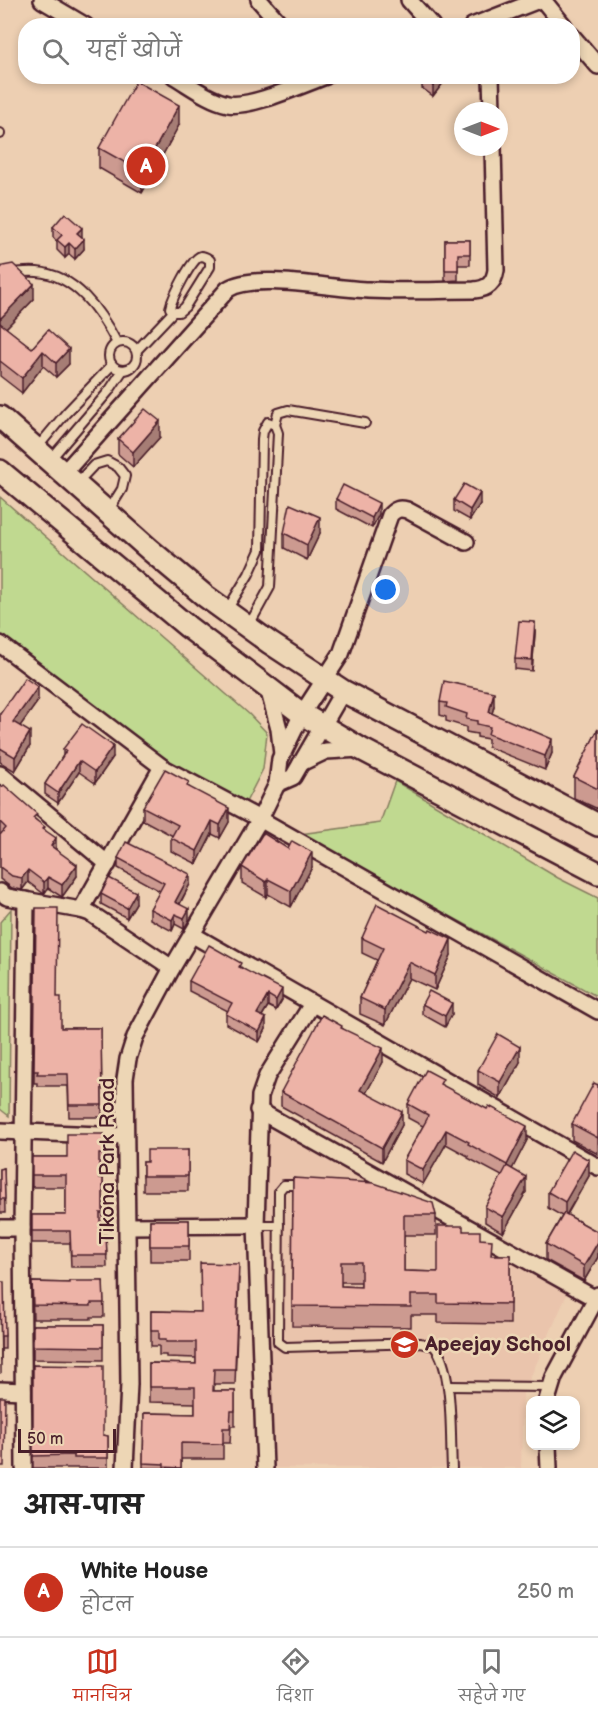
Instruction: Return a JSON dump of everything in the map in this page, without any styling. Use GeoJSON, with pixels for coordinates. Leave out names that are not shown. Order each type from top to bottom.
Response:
{"type":"FeatureCollection","features":[{"type":"Feature","properties":{"kind":"street"},"geometry":{"type":"LineString","coordinates":[[42,0],[72,18]]}},
{"type":"Feature","properties":{"kind":"street"},"geometry":{"type":"LineString","coordinates":[[259,0],[275,18]]}},
{"type":"Feature","properties":{"kind":"street"},"geometry":{"type":"LineString","coordinates":[[409,0],[425,18]]}},
{"type":"Feature","properties":{"kind":"street"},"geometry":{"type":"LineString","coordinates":[[500,18],[541,0],[557,18]]}},
{"type":"Feature","properties":{"kind":"street"},"geometry":{"type":"LineString","coordinates":[[580,44],[598,66]]}},
{"type":"Feature","properties":{"kind":"street"},"geometry":{"type":"LineString","coordinates":[[187,84],[209,97],[232,104],[247,104],[303,84]]}},
{"type":"Feature","properties":{"kind":"street"},"geometry":{"type":"LineString","coordinates":[[491,84],[492,102]]}},
{"type":"Feature","properties":{"kind":"street"},"geometry":{"type":"LineString","coordinates":[[56,467],[228,289],[237,284],[261,281],[367,290],[474,290],[488,286],[493,282],[496,270],[493,156]]}},
{"type":"Feature","properties":{"kind":"street"},"geometry":{"type":"LineString","coordinates":[[0,417],[107,513],[226,611],[324,679],[598,825]]}},
{"type":"Feature","properties":{"kind":"street"},"geometry":{"type":"LineString","coordinates":[[0,471],[188,627],[321,727],[598,873]]}},
{"type":"Feature","properties":{"kind":"street","name":"Tikona Park Road"},"geometry":{"type":"LineString","coordinates":[[125,1468],[129,1384],[125,1079],[131,1046],[172,968],[260,819],[277,784],[282,753],[302,714],[341,654],[390,515],[400,508],[407,510],[466,542]]}},
{"type":"Feature","properties":{"kind":"street"},"geometry":{"type":"LineString","coordinates":[[0,644],[162,767],[260,819],[598,1011]]}},
{"type":"Feature","properties":{"kind":"street","name":"Tikona Park Road"},"geometry":{"type":"LineString","coordinates":[[268,688],[279,729],[282,753]]}},
{"type":"Feature","properties":{"kind":"street","name":"Tikona Park Road"},"geometry":{"type":"LineString","coordinates":[[277,784],[293,777],[343,691]]}},
{"type":"Feature","properties":{"kind":"street","name":"Tikona Park Road"},"geometry":{"type":"LineString","coordinates":[[301,763],[326,751],[361,749]]}},
{"type":"Feature","properties":{"kind":"street"},"geometry":{"type":"LineString","coordinates":[[81,910],[162,767]]}},
{"type":"Feature","properties":{"kind":"street"},"geometry":{"type":"LineString","coordinates":[[0,774],[108,864]]}},
{"type":"Feature","properties":{"kind":"street"},"geometry":{"type":"LineString","coordinates":[[2,898],[81,910],[102,920],[172,968]]}},
{"type":"Feature","properties":{"kind":"street"},"geometry":{"type":"LineString","coordinates":[[24,1468],[22,1228],[25,1131],[26,900]]}},
{"type":"Feature","properties":{"kind":"street"},"geometry":{"type":"LineString","coordinates":[[193,935],[598,1167]]}},
{"type":"Feature","properties":{"kind":"street"},"geometry":{"type":"LineString","coordinates":[[265,1468],[256,1225],[258,1110],[267,1076],[312,1005]]}},
{"type":"Feature","properties":{"kind":"street"},"geometry":{"type":"LineString","coordinates":[[258,1110],[597,1297],[548,1394]]}},
{"type":"Feature","properties":{"kind":"street"},"geometry":{"type":"LineString","coordinates":[[1,1130],[125,1136]]}},
{"type":"Feature","properties":{"kind":"street"},"geometry":{"type":"LineString","coordinates":[[128,1226],[256,1225]]}},
{"type":"Feature","properties":{"kind":"street"},"geometry":{"type":"LineString","coordinates":[[0,1228],[22,1228]]}},
{"type":"Feature","properties":{"kind":"street"},"geometry":{"type":"LineString","coordinates":[[0,1390],[23,1391]]}},
{"type":"Feature","properties":{"kind":"street"},"geometry":{"type":"LineString","coordinates":[[548,1450],[549,1468]]}},
{"type":"Feature","properties":{"kind":"lane"},"geometry":{"type":"LineString","coordinates":[[136,350],[173,312],[178,312],[185,307],[210,267],[210,260],[204,256],[199,256],[193,262],[184,277],[171,302],[170,308],[173,312]]}},
{"type":"Feature","properties":{"kind":"lane"},"geometry":{"type":"LineString","coordinates":[[0,274],[38,272],[63,279],[90,301],[104,319],[117,343]]}},
{"type":"Feature","properties":{"kind":"lane"},"geometry":{"type":"LineString","coordinates":[[56,467],[112,365],[110,349],[117,343],[126,341],[134,346],[138,355],[132,368],[123,370],[112,365]]}},
{"type":"Feature","properties":{"kind":"lane"},"geometry":{"type":"LineString","coordinates":[[56,467],[123,370]]}},
{"type":"Feature","properties":{"kind":"lane"},"geometry":{"type":"LineString","coordinates":[[248,627],[270,587],[278,433],[275,425],[278,413],[288,410],[365,423]]}},
{"type":"Feature","properties":{"kind":"lane"},"geometry":{"type":"LineString","coordinates":[[226,611],[260,550],[263,431],[268,422],[275,425]]}},
{"type":"Feature","properties":{"kind":"lane"},"geometry":{"type":"LineString","coordinates":[[56,467],[94,465],[107,461],[118,466],[125,476],[122,489],[107,513]]}},
{"type":"Feature","properties":{"kind":"lane"},"geometry":{"type":"LineString","coordinates":[[255,562],[271,567]]}},
{"type":"Feature","properties":{"kind":"lane"},"geometry":{"type":"LineString","coordinates":[[310,1186],[284,1185],[280,1188],[277,1338],[280,1344],[285,1347],[428,1344],[434,1346],[442,1358],[448,1386],[452,1468]]}},
{"type":"Feature","properties":{"kind":"lane"},"geometry":{"type":"LineString","coordinates":[[256,1225],[279,1225]]}},
{"type":"Feature","properties":{"kind":"lane"},"geometry":{"type":"LineString","coordinates":[[448,1386],[548,1394]]}},
{"type":"Feature","properties":{"kind":"shaded area","name":"Apeejay School"},"geometry":{"type":"Polygon","coordinates":[[[263,1123],[567,1294],[523,1394],[521,1468],[262,1468],[263,1123]]]}},
{"type":"Feature","properties":{"kind":"green space"},"geometry":{"type":"Polygon","coordinates":[[[0,497],[249,714],[267,733],[263,769],[246,802],[158,758],[0,635],[0,497]]]}},
{"type":"Feature","properties":{"kind":"green space"},"geometry":{"type":"Polygon","coordinates":[[[395,781],[558,878],[598,898],[598,997],[300,834],[380,823],[395,781]]]}},
{"type":"Feature","properties":{"kind":"green space"},"geometry":{"type":"Polygon","coordinates":[[[11,909],[9,1116],[0,1109],[0,922],[11,909]]]}},
{"type":"Feature","properties":{"kind":"building"},"geometry":{"type":"Polygon","coordinates":[[[134,84],[141,84],[179,105],[142,172],[99,148],[134,84]]]}},
{"type":"Feature","properties":{"kind":"building"},"geometry":{"type":"Polygon","coordinates":[[[65,213],[82,228],[77,233],[84,239],[75,249],[69,243],[65,247],[57,240],[62,235],[53,227],[65,213]]]}},
{"type":"Feature","properties":{"kind":"building"},"geometry":{"type":"Polygon","coordinates":[[[445,240],[470,240],[470,254],[458,254],[458,270],[445,270],[445,240]]]}},
{"type":"Feature","properties":{"kind":"building"},"geometry":{"type":"Polygon","coordinates":[[[13,264],[34,284],[0,319],[0,269],[13,264]]]}},
{"type":"Feature","properties":{"kind":"building"},"geometry":{"type":"Polygon","coordinates":[[[0,323],[32,348],[48,330],[69,349],[56,363],[43,351],[22,378],[0,361],[0,323]]]}},
{"type":"Feature","properties":{"kind":"building"},"geometry":{"type":"Polygon","coordinates":[[[145,409],[160,421],[133,452],[118,439],[145,409]]]}},
{"type":"Feature","properties":{"kind":"building"},"geometry":{"type":"Polygon","coordinates":[[[464,484],[480,493],[470,510],[454,500],[464,484]]]}},
{"type":"Feature","properties":{"kind":"building"},"geometry":{"type":"Polygon","coordinates":[[[343,485],[379,503],[372,518],[336,499],[343,485]]]}},
{"type":"Feature","properties":{"kind":"building"},"geometry":{"type":"Polygon","coordinates":[[[290,504],[320,517],[307,545],[284,533],[290,504]]]}},
{"type":"Feature","properties":{"kind":"building"},"geometry":{"type":"Polygon","coordinates":[[[519,621],[535,622],[532,660],[515,659],[519,621]]]}},
{"type":"Feature","properties":{"kind":"building"},"geometry":{"type":"Polygon","coordinates":[[[25,678],[38,687],[13,722],[30,732],[15,757],[0,748],[0,714],[25,678]]]}},
{"type":"Feature","properties":{"kind":"building"},"geometry":{"type":"Polygon","coordinates":[[[444,681],[494,692],[489,712],[552,739],[545,756],[488,734],[490,727],[466,719],[467,714],[446,707],[447,703],[440,702],[444,681]]]}},
{"type":"Feature","properties":{"kind":"building"},"geometry":{"type":"Polygon","coordinates":[[[82,724],[113,746],[95,772],[79,761],[58,793],[45,784],[66,751],[63,749],[82,724]]]}},
{"type":"Feature","properties":{"kind":"building"},"geometry":{"type":"Polygon","coordinates":[[[598,729],[598,789],[574,777],[598,729]]]}},
{"type":"Feature","properties":{"kind":"building"},"geometry":{"type":"Polygon","coordinates":[[[165,769],[189,782],[187,786],[229,808],[220,825],[212,821],[197,851],[171,838],[178,825],[143,807],[165,769]]]}},
{"type":"Feature","properties":{"kind":"building"},"geometry":{"type":"Polygon","coordinates":[[[0,785],[2,787],[4,785],[37,814],[33,818],[56,838],[51,846],[77,865],[62,885],[48,877],[44,882],[28,870],[22,878],[12,876],[0,867],[0,835],[6,828],[0,822],[0,785]]]}},
{"type":"Feature","properties":{"kind":"building"},"geometry":{"type":"Polygon","coordinates":[[[263,833],[288,849],[292,841],[312,852],[291,891],[268,879],[266,882],[242,867],[263,833]]]}},
{"type":"Feature","properties":{"kind":"building"},"geometry":{"type":"Polygon","coordinates":[[[126,842],[190,874],[175,902],[189,909],[184,918],[175,914],[172,920],[150,909],[164,883],[118,858],[126,842]]]}},
{"type":"Feature","properties":{"kind":"building"},"geometry":{"type":"Polygon","coordinates":[[[109,878],[136,892],[127,908],[101,894],[109,878]]]}},
{"type":"Feature","properties":{"kind":"building"},"geometry":{"type":"Polygon","coordinates":[[[377,904],[429,931],[430,929],[451,939],[435,975],[409,962],[385,1010],[360,998],[383,948],[362,938],[377,904]]]}},
{"type":"Feature","properties":{"kind":"building"},"geometry":{"type":"Polygon","coordinates":[[[36,908],[58,908],[57,997],[61,997],[61,1028],[101,1028],[102,1105],[69,1105],[68,1074],[37,1074],[38,1071],[34,1071],[36,908]]]}},
{"type":"Feature","properties":{"kind":"building"},"geometry":{"type":"Polygon","coordinates":[[[209,945],[241,963],[239,967],[282,989],[276,1000],[268,995],[257,1014],[266,1018],[259,1032],[226,1014],[232,1003],[189,981],[209,945]]]}},
{"type":"Feature","properties":{"kind":"building"},"geometry":{"type":"Polygon","coordinates":[[[429,991],[452,1003],[445,1016],[422,1004],[429,991]]]}},
{"type":"Feature","properties":{"kind":"building"},"geometry":{"type":"Polygon","coordinates":[[[322,1015],[342,1026],[341,1028],[383,1048],[360,1090],[402,1112],[382,1148],[281,1092],[322,1015]]]}},
{"type":"Feature","properties":{"kind":"building"},"geometry":{"type":"Polygon","coordinates":[[[498,1034],[520,1047],[500,1082],[478,1070],[498,1034]]]}},
{"type":"Feature","properties":{"kind":"building"},"geometry":{"type":"Polygon","coordinates":[[[426,1070],[443,1079],[440,1084],[487,1109],[489,1106],[527,1126],[507,1165],[446,1130],[423,1170],[404,1160],[428,1115],[408,1104],[426,1070]]]}},
{"type":"Feature","properties":{"kind":"building"},"geometry":{"type":"Polygon","coordinates":[[[594,1083],[598,1085],[598,1138],[572,1124],[594,1083]]]}},
{"type":"Feature","properties":{"kind":"building"},"geometry":{"type":"Polygon","coordinates":[[[67,1134],[104,1134],[104,1154],[99,1154],[99,1178],[103,1178],[103,1213],[100,1213],[100,1235],[106,1235],[107,1255],[71,1255],[70,1231],[32,1231],[32,1215],[66,1215],[66,1175],[32,1175],[32,1157],[67,1157],[67,1134]]]}},
{"type":"Feature","properties":{"kind":"building"},"geometry":{"type":"Polygon","coordinates":[[[147,1150],[188,1150],[188,1176],[143,1176],[143,1162],[147,1162],[147,1150]]]}},
{"type":"Feature","properties":{"kind":"building"},"geometry":{"type":"Polygon","coordinates":[[[572,1150],[589,1160],[565,1202],[548,1192],[572,1150]]]}},
{"type":"Feature","properties":{"kind":"building"},"geometry":{"type":"Polygon","coordinates":[[[507,1166],[526,1177],[503,1217],[485,1207],[507,1166]]]}},
{"type":"Feature","properties":{"kind":"building"},"geometry":{"type":"Polygon","coordinates":[[[4,1168],[5,1199],[0,1199],[0,1169],[4,1168]]]}},
{"type":"Feature","properties":{"kind":"building"},"geometry":{"type":"Polygon","coordinates":[[[293,1178],[374,1183],[433,1203],[436,1215],[404,1215],[404,1271],[438,1272],[438,1226],[463,1226],[463,1231],[480,1231],[480,1239],[492,1240],[491,1255],[510,1255],[510,1304],[438,1303],[438,1295],[411,1295],[411,1307],[292,1306],[293,1178]],[[341,1262],[341,1286],[361,1287],[361,1262],[341,1262]]]}},
{"type":"Feature","properties":{"kind":"building"},"geometry":{"type":"Polygon","coordinates":[[[564,1213],[598,1232],[598,1242],[584,1266],[546,1244],[564,1213]]]}},
{"type":"Feature","properties":{"kind":"building"},"geometry":{"type":"Polygon","coordinates":[[[150,1220],[189,1220],[189,1246],[150,1246],[150,1220]]]}},
{"type":"Feature","properties":{"kind":"building"},"geometry":{"type":"Polygon","coordinates":[[[200,1263],[239,1264],[235,1369],[214,1369],[213,1391],[235,1391],[235,1411],[231,1411],[230,1428],[223,1428],[223,1444],[181,1443],[181,1468],[143,1463],[144,1413],[195,1414],[195,1387],[149,1387],[149,1363],[196,1364],[196,1342],[166,1342],[166,1339],[159,1339],[159,1330],[151,1330],[151,1311],[201,1312],[200,1263]]]}},
{"type":"Feature","properties":{"kind":"building"},"geometry":{"type":"Polygon","coordinates":[[[69,1281],[103,1281],[104,1303],[91,1303],[91,1306],[33,1305],[32,1282],[69,1283],[69,1281]]]}},
{"type":"Feature","properties":{"kind":"building"},"geometry":{"type":"Polygon","coordinates":[[[0,1282],[4,1282],[5,1336],[1,1336],[1,1361],[0,1282]]]}},
{"type":"Feature","properties":{"kind":"building"},"geometry":{"type":"Polygon","coordinates":[[[33,1325],[103,1325],[103,1347],[33,1346],[33,1325]]]}},
{"type":"Feature","properties":{"kind":"building"},"geometry":{"type":"Polygon","coordinates":[[[33,1365],[103,1366],[103,1435],[108,1436],[108,1458],[74,1458],[74,1455],[33,1456],[33,1365]]]}},
{"type":"Feature","properties":{"kind":"building"},"geometry":{"type":"Polygon","coordinates":[[[0,1397],[5,1397],[4,1466],[0,1466],[0,1397]]]}},
{"type":"Feature","properties":{"kind":"place","name":"White House"},"geometry":{"type":"Point","coordinates":[146,166]}},
{"type":"Feature","properties":{"kind":"place","name":"Apeejay School"},"geometry":{"type":"Point","coordinates":[404,1344]}}]}
